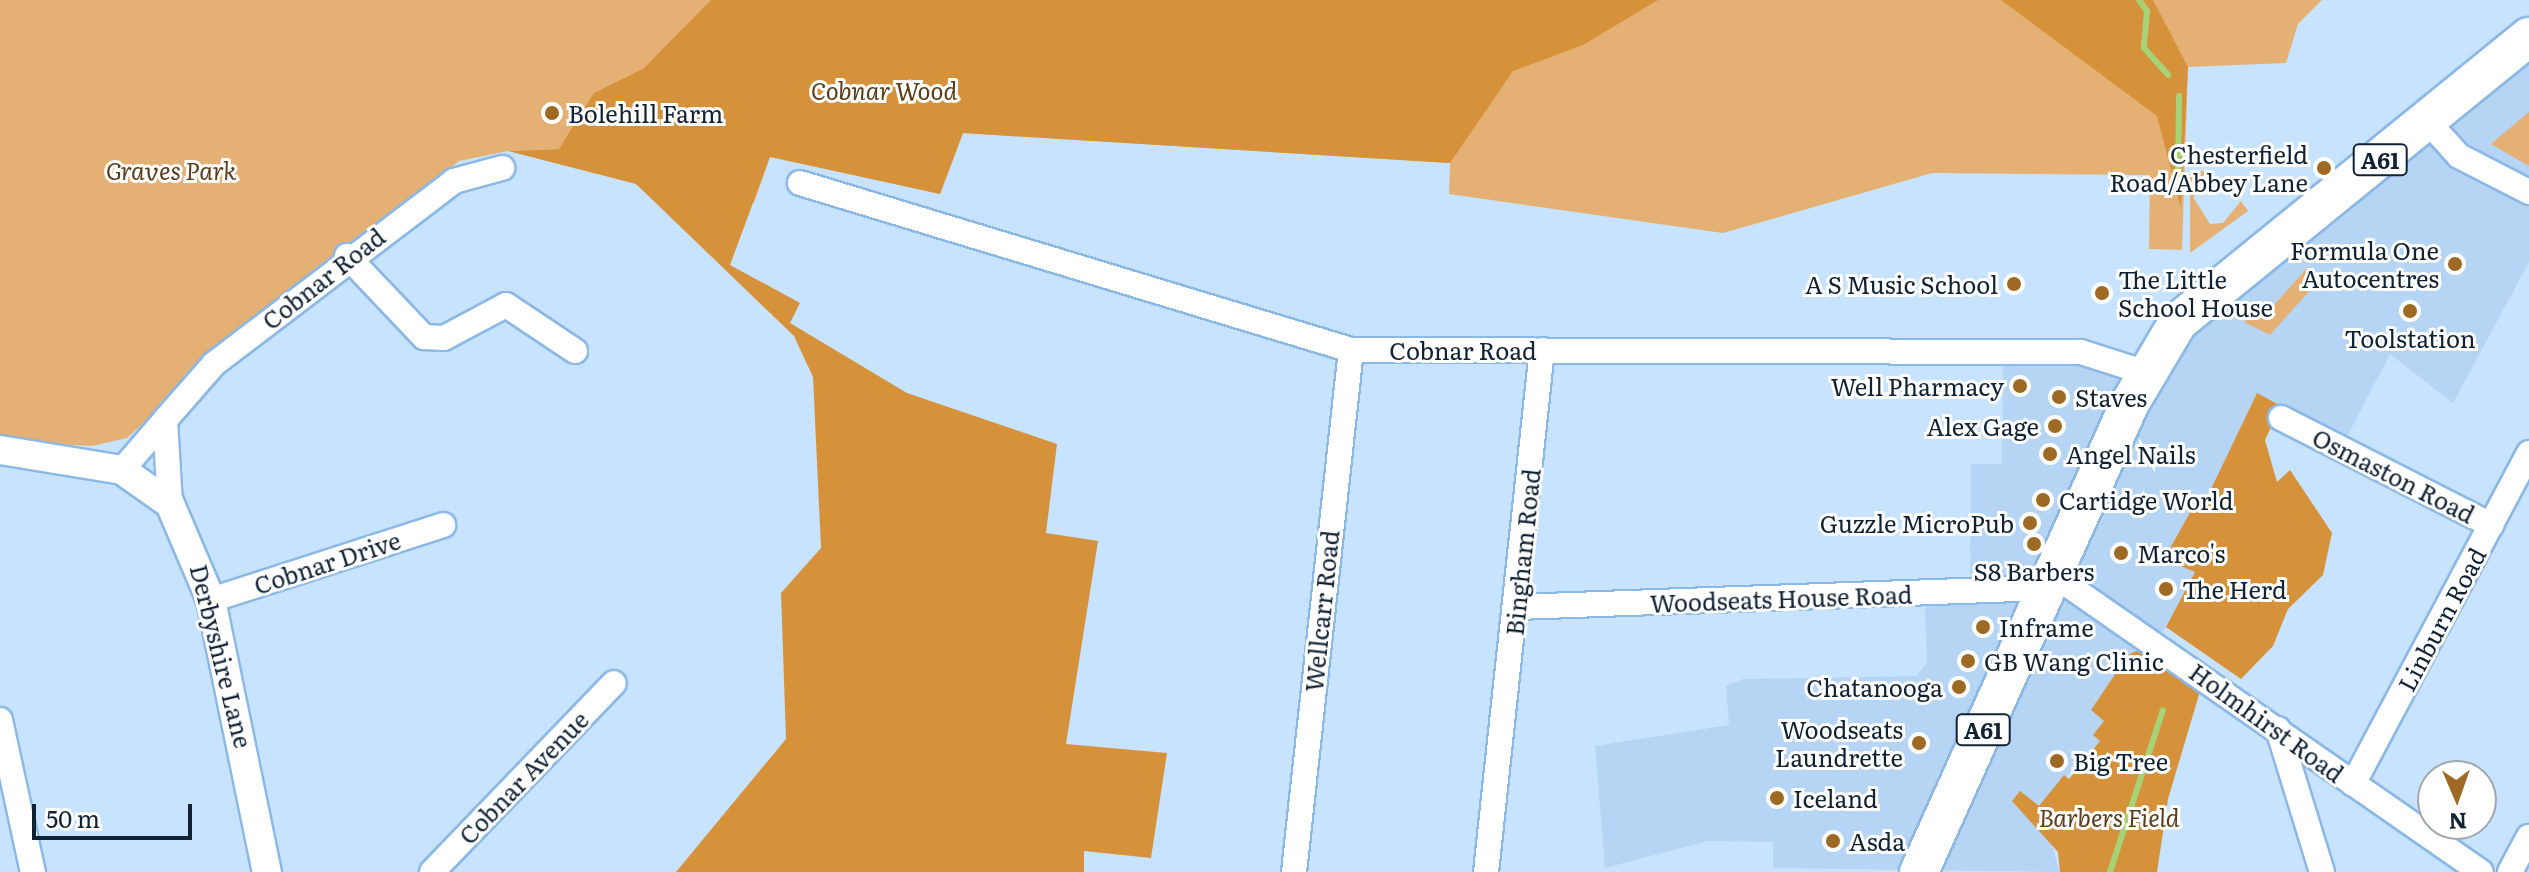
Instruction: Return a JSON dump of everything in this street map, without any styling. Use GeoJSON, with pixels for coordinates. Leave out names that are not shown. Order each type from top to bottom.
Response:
{"type":"FeatureCollection","features":[{"type":"Feature","properties":{"kind":"highway","name":"A61"},"geometry":{"type":"LineString","coordinates":[[1919,872],[2049,581],[2147,373],[2195,302],[2430,124],[2460,89],[2529,37]]}},
{"type":"Feature","properties":{"kind":"highway","name":"A61"},"geometry":{"type":"LineString","coordinates":[[2430,124],[2473,109],[2529,71]]}},
{"type":"Feature","properties":{"kind":"street"},"geometry":{"type":"LineString","coordinates":[[2430,124],[2459,156],[2529,192]]}},
{"type":"Feature","properties":{"kind":"street","name":"Cobnar Road"},"geometry":{"type":"LineString","coordinates":[[122,470],[214,364],[347,256],[454,181],[502,168]]}},
{"type":"Feature","properties":{"kind":"street","name":"Cobnar Road"},"geometry":{"type":"LineString","coordinates":[[800,183],[1351,350],[2081,352],[2147,373]]}},
{"type":"Feature","properties":{"kind":"street"},"geometry":{"type":"LineString","coordinates":[[347,256],[424,337],[444,338],[506,305],[575,351]]}},
{"type":"Feature","properties":{"kind":"street","name":"Wellcarr Road"},"geometry":{"type":"LineString","coordinates":[[1294,872],[1351,350]]}},
{"type":"Feature","properties":{"kind":"street","name":"Bingham Road"},"geometry":{"type":"LineString","coordinates":[[1486,872],[1517,607],[1542,350]]}},
{"type":"Feature","properties":{"kind":"street"},"geometry":{"type":"LineString","coordinates":[[165,420],[170,504]]}},
{"type":"Feature","properties":{"kind":"street","name":"Osmaston Road"},"geometry":{"type":"LineString","coordinates":[[2288,429],[2491,525]]}},
{"type":"Feature","properties":{"kind":"street"},"geometry":{"type":"LineString","coordinates":[[0,450],[122,470],[170,504]]}},
{"type":"Feature","properties":{"kind":"street","name":"Linburn Road"},"geometry":{"type":"LineString","coordinates":[[2353,784],[2529,453]]}},
{"type":"Feature","properties":{"kind":"street","name":"Derbyshire Lane"},"geometry":{"type":"LineString","coordinates":[[170,504],[211,600],[267,872]]}},
{"type":"Feature","properties":{"kind":"street","name":"Cobnar Drive"},"geometry":{"type":"LineString","coordinates":[[211,600],[443,525]]}},
{"type":"Feature","properties":{"kind":"street","name":"Woodseats House Road"},"geometry":{"type":"LineString","coordinates":[[1517,607],[2049,581]]}},
{"type":"Feature","properties":{"kind":"street","name":"Holmhirst Road"},"geometry":{"type":"LineString","coordinates":[[2049,581],[2278,729],[2481,872]]}},
{"type":"Feature","properties":{"kind":"street","name":"Cobnar Avenue"},"geometry":{"type":"LineString","coordinates":[[432,872],[614,683]]}},
{"type":"Feature","properties":{"kind":"street"},"geometry":{"type":"LineString","coordinates":[[0,720],[33,872]]}},
{"type":"Feature","properties":{"kind":"street"},"geometry":{"type":"LineString","coordinates":[[2278,729],[2322,872]]}},
{"type":"Feature","properties":{"kind":"street"},"geometry":{"type":"LineString","coordinates":[[2510,872],[2529,837]]}},
{"type":"Feature","properties":{"kind":"shaded area"},"geometry":{"type":"Polygon","coordinates":[[[2529,49],[2529,262],[2453,403],[2390,354],[2341,448],[2256,394],[2200,513],[2164,559],[2195,571],[2166,627],[2092,710],[2105,721],[2100,741],[2039,806],[2060,872],[1773,868],[1773,842],[1708,841],[1605,868],[1595,746],[1729,725],[1726,686],[1743,679],[1917,676],[1927,662],[1925,609],[1934,583],[1970,582],[1971,464],[2002,464],[2003,353],[2147,373],[2529,49]]]}},
{"type":"Feature","properties":{"kind":"green space","name":"Graves Park"},"geometry":{"type":"Polygon","coordinates":[[[0,0],[2322,0],[2298,24],[2286,63],[2188,67],[2182,250],[2149,249],[2150,175],[1932,173],[1723,233],[1449,194],[1450,163],[963,133],[940,194],[770,156],[754,203],[656,145],[508,151],[459,161],[264,313],[127,438],[92,446],[0,441],[0,0]]]}},
{"type":"Feature","properties":{"kind":"green space","name":"Cobnar Wood"},"geometry":{"type":"Polygon","coordinates":[[[711,0],[1658,0],[1583,45],[1513,71],[1450,163],[963,133],[940,194],[770,157],[730,265],[800,303],[790,323],[907,393],[1057,444],[1046,533],[1098,541],[1066,744],[1167,753],[1151,858],[1084,851],[1084,872],[676,872],[786,739],[781,593],[821,548],[813,377],[794,336],[636,184],[508,151],[559,149],[594,93],[643,69],[711,0]]]}},
{"type":"Feature","properties":{"kind":"green space"},"geometry":{"type":"Polygon","coordinates":[[[2001,0],[2153,0],[2188,67],[2181,208],[2157,116],[2001,0]]]}},
{"type":"Feature","properties":{"kind":"green space"},"geometry":{"type":"Polygon","coordinates":[[[2529,112],[2529,166],[2491,144],[2529,112]]]}},
{"type":"Feature","properties":{"kind":"green space"},"geometry":{"type":"Polygon","coordinates":[[[2210,170],[2216,180],[2193,197],[2210,224],[2223,223],[2241,201],[2248,211],[2190,253],[2190,173],[2210,170]]]}},
{"type":"Feature","properties":{"kind":"green space"},"geometry":{"type":"Polygon","coordinates":[[[2308,267],[2320,279],[2270,335],[2244,322],[2255,310],[2264,316],[2308,267]]]}},
{"type":"Feature","properties":{"kind":"green space"},"geometry":{"type":"Polygon","coordinates":[[[2257,393],[2281,406],[2265,440],[2277,482],[2290,470],[2332,533],[2323,575],[2288,609],[2273,646],[2241,679],[2166,627],[2195,572],[2164,559],[2192,509],[2200,512],[2257,393]]]}},
{"type":"Feature","properties":{"kind":"green space","name":"Barbers Field"},"geometry":{"type":"Polygon","coordinates":[[[2143,648],[2201,688],[2168,799],[2157,872],[2060,872],[2058,852],[2012,801],[2020,791],[2039,806],[2064,775],[2069,779],[2100,741],[2093,735],[2104,721],[2091,710],[2128,655],[2143,648]]]}},
{"type":"Feature","properties":{"kind":"waterway"},"geometry":{"type":"LineString","coordinates":[[2139,0],[2147,11],[2144,48],[2168,75]]}},
{"type":"Feature","properties":{"kind":"waterway"},"geometry":{"type":"LineString","coordinates":[[2178,183],[2179,96]]}},
{"type":"Feature","properties":{"kind":"waterway"},"geometry":{"type":"LineString","coordinates":[[2110,872],[2163,710]]}},
{"type":"Feature","properties":{"kind":"place","name":"Bolehill Farm"},"geometry":{"type":"Point","coordinates":[552,113]}},
{"type":"Feature","properties":{"kind":"place","name":"Chesterfield Road/Abbey Lane"},"geometry":{"type":"Point","coordinates":[2324,168]}},
{"type":"Feature","properties":{"kind":"place","name":"Formula One Autocentres"},"geometry":{"type":"Point","coordinates":[2455,264]}},
{"type":"Feature","properties":{"kind":"place","name":"A S Music School"},"geometry":{"type":"Point","coordinates":[2014,284]}},
{"type":"Feature","properties":{"kind":"place","name":"The Little School House"},"geometry":{"type":"Point","coordinates":[2102,293]}},
{"type":"Feature","properties":{"kind":"place","name":"Toolstation"},"geometry":{"type":"Point","coordinates":[2410,311]}},
{"type":"Feature","properties":{"kind":"place","name":"Well Pharmacy"},"geometry":{"type":"Point","coordinates":[2020,386]}},
{"type":"Feature","properties":{"kind":"place","name":"Staves"},"geometry":{"type":"Point","coordinates":[2059,397]}},
{"type":"Feature","properties":{"kind":"place","name":"Alex Gage"},"geometry":{"type":"Point","coordinates":[2055,426]}},
{"type":"Feature","properties":{"kind":"place","name":"Angel Nails"},"geometry":{"type":"Point","coordinates":[2050,454]}},
{"type":"Feature","properties":{"kind":"place","name":"Cartidge World"},"geometry":{"type":"Point","coordinates":[2043,500]}},
{"type":"Feature","properties":{"kind":"place","name":"Guzzle MicroPub"},"geometry":{"type":"Point","coordinates":[2030,523]}},
{"type":"Feature","properties":{"kind":"place","name":"S8 Barbers"},"geometry":{"type":"Point","coordinates":[2034,544]}},
{"type":"Feature","properties":{"kind":"place","name":"Marco's"},"geometry":{"type":"Point","coordinates":[2121,553]}},
{"type":"Feature","properties":{"kind":"place","name":"The Herd"},"geometry":{"type":"Point","coordinates":[2166,589]}},
{"type":"Feature","properties":{"kind":"place","name":"Inframe"},"geometry":{"type":"Point","coordinates":[1983,627]}},
{"type":"Feature","properties":{"kind":"place","name":"GB Wang Clinic"},"geometry":{"type":"Point","coordinates":[1968,661]}},
{"type":"Feature","properties":{"kind":"place","name":"Chatanooga"},"geometry":{"type":"Point","coordinates":[1959,687]}},
{"type":"Feature","properties":{"kind":"place","name":"Woodseats Laundrette"},"geometry":{"type":"Point","coordinates":[1919,743]}},
{"type":"Feature","properties":{"kind":"place","name":"Big Tree"},"geometry":{"type":"Point","coordinates":[2057,761]}},
{"type":"Feature","properties":{"kind":"place","name":"Iceland"},"geometry":{"type":"Point","coordinates":[1777,798]}},
{"type":"Feature","properties":{"kind":"place","name":"Asda"},"geometry":{"type":"Point","coordinates":[1833,841]}}]}
